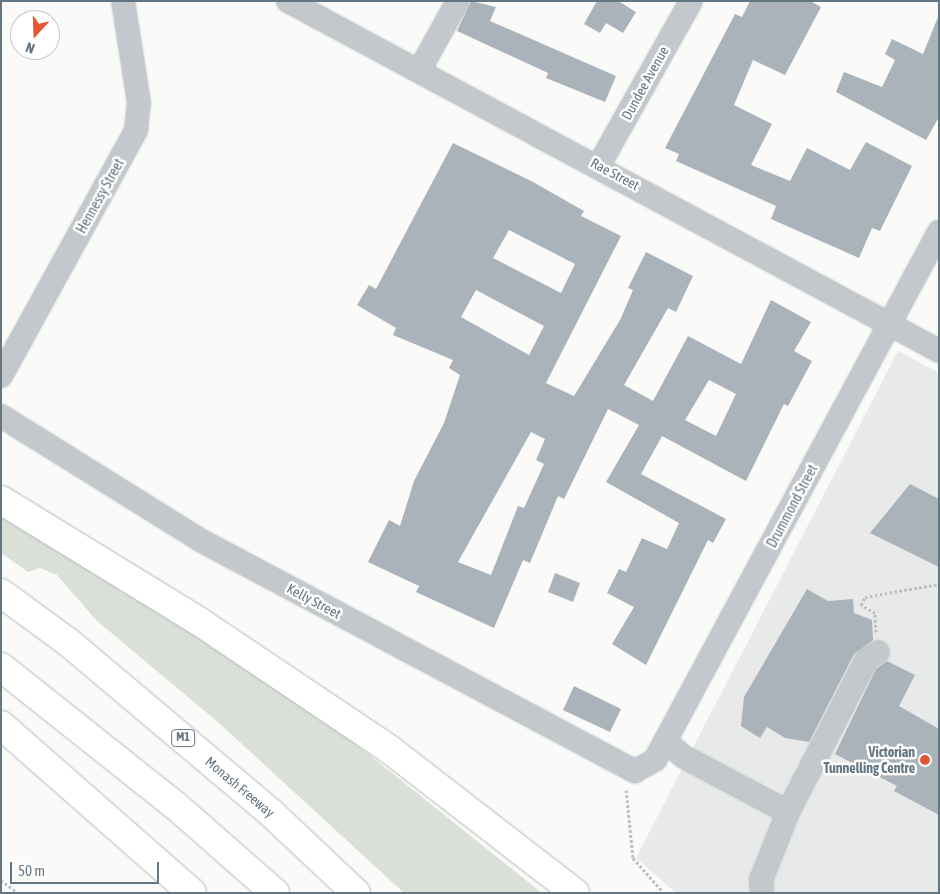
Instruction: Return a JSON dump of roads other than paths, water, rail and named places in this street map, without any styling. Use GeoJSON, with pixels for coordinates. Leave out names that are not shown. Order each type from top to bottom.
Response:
{"type":"FeatureCollection","features":[{"type":"Feature","properties":{"kind":"highway"},"geometry":{"type":"LineString","coordinates":[[1,500],[192,618],[389,749],[575,893]]}},
{"type":"Feature","properties":{"kind":"highway","name":"Monash Freeway"},"geometry":{"type":"LineString","coordinates":[[1,593],[68,642],[270,812],[356,893]]}},
{"type":"Feature","properties":{"kind":"highway"},"geometry":{"type":"LineString","coordinates":[[1,667],[176,806],[275,893]]}},
{"type":"Feature","properties":{"kind":"highway"},"geometry":{"type":"LineString","coordinates":[[1,725],[192,893]]}},
{"type":"Feature","properties":{"kind":"street","name":"Hennessy Street"},"geometry":{"type":"LineString","coordinates":[[1,376],[136,130],[139,103],[123,1]]}},
{"type":"Feature","properties":{"kind":"street","name":"Rae Street"},"geometry":{"type":"LineString","coordinates":[[288,1],[599,165],[939,351]]}},
{"type":"Feature","properties":{"kind":"street"},"geometry":{"type":"LineString","coordinates":[[414,68],[443,1]]}},
{"type":"Feature","properties":{"kind":"street"},"geometry":{"type":"LineString","coordinates":[[414,68],[458,1]]}},
{"type":"Feature","properties":{"kind":"street","name":"Dundee Avenue"},"geometry":{"type":"LineString","coordinates":[[599,165],[691,1]]}},
{"type":"Feature","properties":{"kind":"street","name":"Drummond Street"},"geometry":{"type":"LineString","coordinates":[[630,776],[655,760],[939,232]]}},
{"type":"Feature","properties":{"kind":"street","name":"Kelly Street"},"geometry":{"type":"LineString","coordinates":[[1,416],[200,540],[630,776]]}},
{"type":"Feature","properties":{"kind":"street"},"geometry":{"type":"LineString","coordinates":[[762,893],[761,880],[788,812],[866,660],[878,652]]}},
{"type":"Feature","properties":{"kind":"street"},"geometry":{"type":"LineString","coordinates":[[664,741],[684,757],[788,812]]}},
{"type":"Feature","properties":{"kind":"place","name":"Victorian Tunnelling Centre"},"geometry":{"type":"Point","coordinates":[925,760]}}]}
